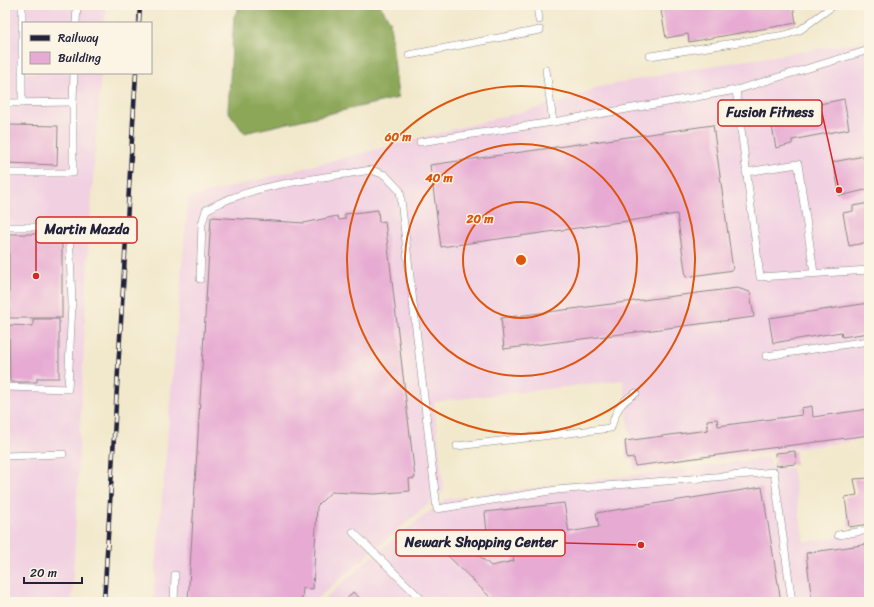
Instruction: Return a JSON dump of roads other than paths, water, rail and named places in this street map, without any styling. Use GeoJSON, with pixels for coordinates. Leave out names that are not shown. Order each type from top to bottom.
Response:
{"type":"FeatureCollection","features":[{"type":"Feature","properties":{"kind":"lane"},"geometry":{"type":"LineString","coordinates":[[22,5],[22,103]]}},
{"type":"Feature","properties":{"kind":"lane"},"geometry":{"type":"LineString","coordinates":[[76,22],[77,5]]}},
{"type":"Feature","properties":{"kind":"lane"},"geometry":{"type":"LineString","coordinates":[[537,5],[539,20]]}},
{"type":"Feature","properties":{"kind":"lane"},"geometry":{"type":"LineString","coordinates":[[650,56],[785,35],[800,30],[834,5]]}},
{"type":"Feature","properties":{"kind":"lane"},"geometry":{"type":"LineString","coordinates":[[409,55],[540,30]]}},
{"type":"Feature","properties":{"kind":"lane"},"geometry":{"type":"LineString","coordinates":[[420,142],[553,122],[736,90],[869,50]]}},
{"type":"Feature","properties":{"kind":"lane"},"geometry":{"type":"LineString","coordinates":[[546,70],[553,122]]}},
{"type":"Feature","properties":{"kind":"lane"},"geometry":{"type":"LineString","coordinates":[[5,173],[73,173],[72,102],[74,74]]}},
{"type":"Feature","properties":{"kind":"lane"},"geometry":{"type":"LineString","coordinates":[[736,90],[760,277],[869,270]]}},
{"type":"Feature","properties":{"kind":"lane"},"geometry":{"type":"LineString","coordinates":[[5,103],[72,102]]}},
{"type":"Feature","properties":{"kind":"lane"},"geometry":{"type":"LineString","coordinates":[[746,172],[798,164],[814,273]]}},
{"type":"Feature","properties":{"kind":"lane"},"geometry":{"type":"LineString","coordinates":[[200,279],[202,224],[206,210],[216,204],[262,188],[371,170],[386,175],[400,191],[437,509],[556,490],[774,472],[792,602]]}},
{"type":"Feature","properties":{"kind":"lane"},"geometry":{"type":"LineString","coordinates":[[5,227],[69,227],[72,303],[68,389],[5,387]]}},
{"type":"Feature","properties":{"kind":"lane"},"geometry":{"type":"LineString","coordinates":[[766,356],[869,341]]}},
{"type":"Feature","properties":{"kind":"lane"},"geometry":{"type":"LineString","coordinates":[[457,446],[611,428],[616,410],[627,398],[636,394]]}},
{"type":"Feature","properties":{"kind":"lane"},"geometry":{"type":"LineString","coordinates":[[5,456],[63,454]]}},
{"type":"Feature","properties":{"kind":"lane"},"geometry":{"type":"LineString","coordinates":[[838,535],[869,530]]}},
{"type":"Feature","properties":{"kind":"lane"},"geometry":{"type":"LineString","coordinates":[[354,532],[424,602]]}},
{"type":"Feature","properties":{"kind":"lane"},"geometry":{"type":"LineString","coordinates":[[174,602],[175,576]]}},
{"type":"Feature","properties":{"kind":"railway"},"geometry":{"type":"LineString","coordinates":[[139,22],[140,5]]}},
{"type":"Feature","properties":{"kind":"railway"},"geometry":{"type":"LineString","coordinates":[[104,602],[136,74]]}},
{"type":"Feature","properties":{"kind":"place","name":"Fusion Fitness"},"geometry":{"type":"Point","coordinates":[839,190]}},
{"type":"Feature","properties":{"kind":"place","name":"Martin Mazda"},"geometry":{"type":"Point","coordinates":[36,276]}},
{"type":"Feature","properties":{"kind":"place","name":"Newark Shopping Center"},"geometry":{"type":"Point","coordinates":[641,545]}}]}
